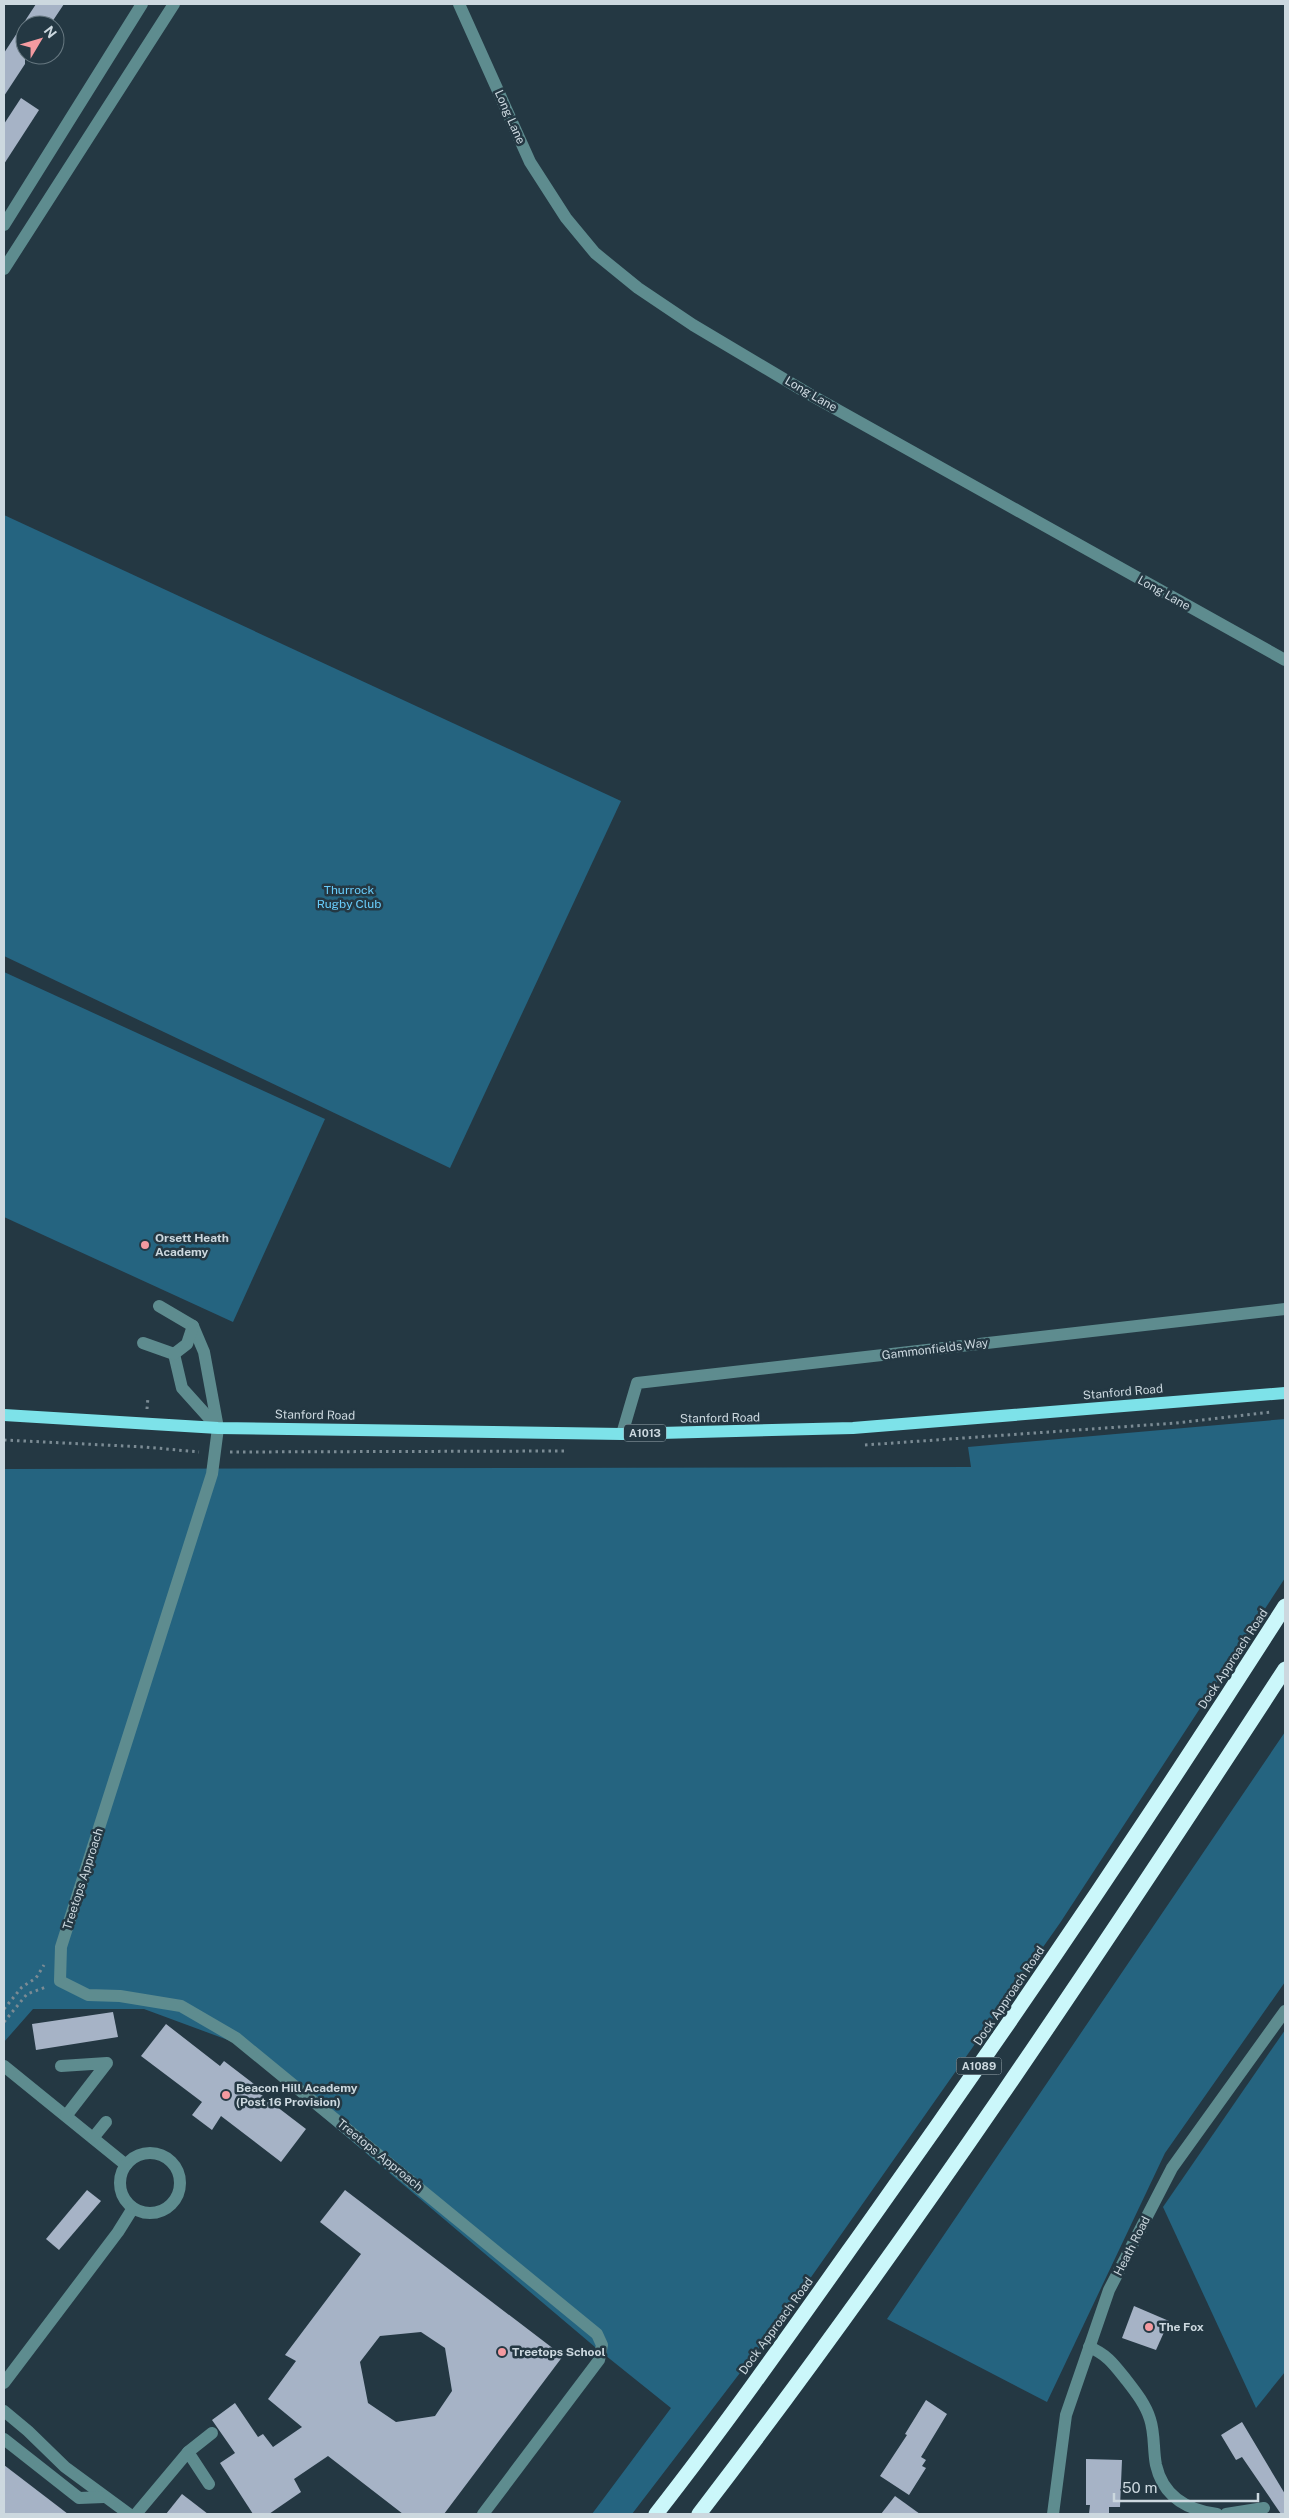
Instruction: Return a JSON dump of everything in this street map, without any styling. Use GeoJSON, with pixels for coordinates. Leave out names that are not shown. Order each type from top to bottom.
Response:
{"type":"FeatureCollection","features":[{"type":"Feature","properties":{"kind":"highway","name":"Dock Approach Road"},"geometry":{"type":"LineString","coordinates":[[656,2514],[706,2450],[968,2082],[1162,1796],[1285,1606]]}},
{"type":"Feature","properties":{"kind":"highway","name":"A1089"},"geometry":{"type":"LineString","coordinates":[[699,2514],[862,2292],[989,2113],[1195,1808],[1285,1669]]}},
{"type":"Feature","properties":{"kind":"main road","name":"Stanford Road"},"geometry":{"type":"LineString","coordinates":[[4,1415],[218,1428],[622,1434],[852,1428],[1285,1393]]}},
{"type":"Feature","properties":{"kind":"street"},"geometry":{"type":"LineString","coordinates":[[4,225],[142,4]]}},
{"type":"Feature","properties":{"kind":"street"},"geometry":{"type":"LineString","coordinates":[[4,269],[174,4]]}},
{"type":"Feature","properties":{"kind":"street","name":"Long Lane"},"geometry":{"type":"LineString","coordinates":[[459,4],[530,162],[566,218],[595,252],[638,288],[693,325],[809,394],[1285,660]]}},
{"type":"Feature","properties":{"kind":"street"},"geometry":{"type":"LineString","coordinates":[[159,1306],[193,1326],[187,1344],[174,1354]]}},
{"type":"Feature","properties":{"kind":"street","name":"Gammonfields Way"},"geometry":{"type":"LineString","coordinates":[[622,1434],[637,1383],[1285,1308]]}},
{"type":"Feature","properties":{"kind":"street","name":"Treetops Approach"},"geometry":{"type":"LineString","coordinates":[[193,1326],[204,1352],[218,1428],[212,1474],[61,1947],[60,1981],[88,1995],[120,1996],[181,2006],[236,2038],[597,2334],[602,2345],[599,2360],[483,2514]]}},
{"type":"Feature","properties":{"kind":"street"},"geometry":{"type":"LineString","coordinates":[[143,1343],[174,1354]]}},
{"type":"Feature","properties":{"kind":"street"},"geometry":{"type":"LineString","coordinates":[[174,1354],[182,1388],[218,1428]]}},
{"type":"Feature","properties":{"kind":"street","name":"Heath Road"},"geometry":{"type":"LineString","coordinates":[[1053,2514],[1066,2415],[1109,2290],[1172,2168],[1285,2011]]}},
{"type":"Feature","properties":{"kind":"street"},"geometry":{"type":"LineString","coordinates":[[61,2066],[107,2063],[66,2116]]}},
{"type":"Feature","properties":{"kind":"street"},"geometry":{"type":"LineString","coordinates":[[4,2066],[126,2165]]}},
{"type":"Feature","properties":{"kind":"street"},"geometry":{"type":"LineString","coordinates":[[93,2138],[106,2122]]}},
{"type":"Feature","properties":{"kind":"street"},"geometry":{"type":"LineString","coordinates":[[142,2154],[162,2155],[170,2160],[184,2178],[174,2206],[152,2213],[133,2208],[122,2193],[122,2173],[126,2165],[142,2154]]}},
{"type":"Feature","properties":{"kind":"street"},"geometry":{"type":"LineString","coordinates":[[4,2383],[118,2232],[133,2208]]}},
{"type":"Feature","properties":{"kind":"street"},"geometry":{"type":"LineString","coordinates":[[1089,2347],[1110,2358],[1143,2401],[1150,2418],[1154,2437],[1156,2464],[1162,2483],[1171,2496],[1200,2512],[1217,2514]]}},
{"type":"Feature","properties":{"kind":"street"},"geometry":{"type":"LineString","coordinates":[[4,2411],[65,2467],[130,2514]]}},
{"type":"Feature","properties":{"kind":"street"},"geometry":{"type":"LineString","coordinates":[[136,2514],[188,2452],[212,2433]]}},
{"type":"Feature","properties":{"kind":"street"},"geometry":{"type":"LineString","coordinates":[[4,2440],[79,2498],[104,2497]]}},
{"type":"Feature","properties":{"kind":"street"},"geometry":{"type":"LineString","coordinates":[[188,2452],[209,2484]]}},
{"type":"Feature","properties":{"kind":"street"},"geometry":{"type":"LineString","coordinates":[[1226,2514],[1264,2508]]}},
{"type":"Feature","properties":{"kind":"path"},"geometry":{"type":"LineString","coordinates":[[4,1440],[145,1447],[197,1452]]}},
{"type":"Feature","properties":{"kind":"path"},"geometry":{"type":"LineString","coordinates":[[4,2022],[27,1994],[60,1981]]}},
{"type":"Feature","properties":{"kind":"green space","name":"Thurrock Rugby Club"},"geometry":{"type":"Polygon","coordinates":[[[4,515],[621,801],[450,1168],[4,956],[4,515]]]}},
{"type":"Feature","properties":{"kind":"green space","name":"Orsett Heath Academy"},"geometry":{"type":"Polygon","coordinates":[[[4,972],[325,1119],[233,1322],[4,1217],[4,972]]]}},
{"type":"Feature","properties":{"kind":"green space"},"geometry":{"type":"Polygon","coordinates":[[[1285,1419],[1285,1578],[1060,1923],[788,2310],[632,2514],[592,2514],[671,2408],[595,2347],[236,2043],[144,2009],[33,2009],[4,2042],[4,1469],[971,1467],[968,1447],[1285,1419]]]}},
{"type":"Feature","properties":{"kind":"green space"},"geometry":{"type":"Polygon","coordinates":[[[1285,1732],[1285,1982],[1165,2153],[1047,2402],[887,2319],[1285,1732]]]}},
{"type":"Feature","properties":{"kind":"green space"},"geometry":{"type":"Polygon","coordinates":[[[1285,2030],[1285,2372],[1256,2408],[1163,2207],[1285,2030]]]}},
{"type":"Feature","properties":{"kind":"building"},"geometry":{"type":"Polygon","coordinates":[[[36,4],[64,4],[57,15],[29,15],[36,4]]]}},
{"type":"Feature","properties":{"kind":"building"},"geometry":{"type":"Polygon","coordinates":[[[15,36],[15,65],[24,65],[4,96],[4,53],[15,36]]]}},
{"type":"Feature","properties":{"kind":"building"},"geometry":{"type":"Polygon","coordinates":[[[21,98],[39,110],[4,164],[4,124],[21,98]]]}},
{"type":"Feature","properties":{"kind":"building"},"geometry":{"type":"Polygon","coordinates":[[[113,2012],[118,2037],[36,2050],[32,2024],[113,2012]]]}},
{"type":"Feature","properties":{"kind":"building","name":"Beacon Hill Academy (Post 16 Provision)"},"geometry":{"type":"Polygon","coordinates":[[[166,2024],[220,2066],[224,2061],[254,2084],[251,2087],[306,2129],[281,2162],[221,2116],[212,2130],[192,2115],[202,2102],[141,2056],[166,2024]]]}},
{"type":"Feature","properties":{"kind":"building"},"geometry":{"type":"Polygon","coordinates":[[[87,2190],[101,2201],[59,2250],[46,2239],[87,2190]]]}},
{"type":"Feature","properties":{"kind":"building","name":"Treetops School"},"geometry":{"type":"Polygon","coordinates":[[[345,2190],[563,2356],[444,2514],[403,2514],[328,2456],[294,2479],[301,2492],[269,2514],[253,2514],[220,2463],[235,2453],[212,2420],[235,2403],[258,2437],[263,2434],[273,2447],[302,2427],[268,2399],[296,2361],[285,2355],[361,2254],[320,2222],[345,2190]],[[421,2332],[380,2336],[360,2362],[368,2403],[396,2422],[435,2416],[452,2391],[445,2348],[421,2332]]]}},
{"type":"Feature","properties":{"kind":"building","name":"The Fox"},"geometry":{"type":"Polygon","coordinates":[[[1134,2306],[1169,2321],[1156,2350],[1122,2338],[1134,2306]]]}},
{"type":"Feature","properties":{"kind":"building"},"geometry":{"type":"Polygon","coordinates":[[[926,2400],[947,2414],[921,2457],[926,2460],[922,2466],[926,2468],[909,2495],[880,2476],[907,2435],[905,2434],[926,2400]]]}},
{"type":"Feature","properties":{"kind":"building"},"geometry":{"type":"Polygon","coordinates":[[[1242,2422],[1285,2494],[1285,2514],[1281,2514],[1242,2457],[1236,2460],[1221,2435],[1242,2422]]]}},
{"type":"Feature","properties":{"kind":"building"},"geometry":{"type":"Polygon","coordinates":[[[1086,2459],[1122,2460],[1120,2507],[1109,2507],[1109,2514],[1089,2514],[1090,2505],[1086,2505],[1086,2459]]]}},
{"type":"Feature","properties":{"kind":"building"},"geometry":{"type":"Polygon","coordinates":[[[4,2465],[68,2514],[4,2514],[4,2465]]]}},
{"type":"Feature","properties":{"kind":"building"},"geometry":{"type":"Polygon","coordinates":[[[182,2494],[208,2514],[166,2514],[182,2494]]]}},
{"type":"Feature","properties":{"kind":"building"},"geometry":{"type":"Polygon","coordinates":[[[895,2496],[920,2514],[881,2514],[895,2496]]]}},
{"type":"Feature","properties":{"kind":"place","name":"Orsett Heath Academy"},"geometry":{"type":"Point","coordinates":[145,1245]}},
{"type":"Feature","properties":{"kind":"place","name":"Beacon Hill Academy (Post 16 Provision)"},"geometry":{"type":"Point","coordinates":[226,2095]}},
{"type":"Feature","properties":{"kind":"place","name":"The Fox"},"geometry":{"type":"Point","coordinates":[1149,2327]}},
{"type":"Feature","properties":{"kind":"place","name":"Treetops School"},"geometry":{"type":"Point","coordinates":[502,2352]}}]}
